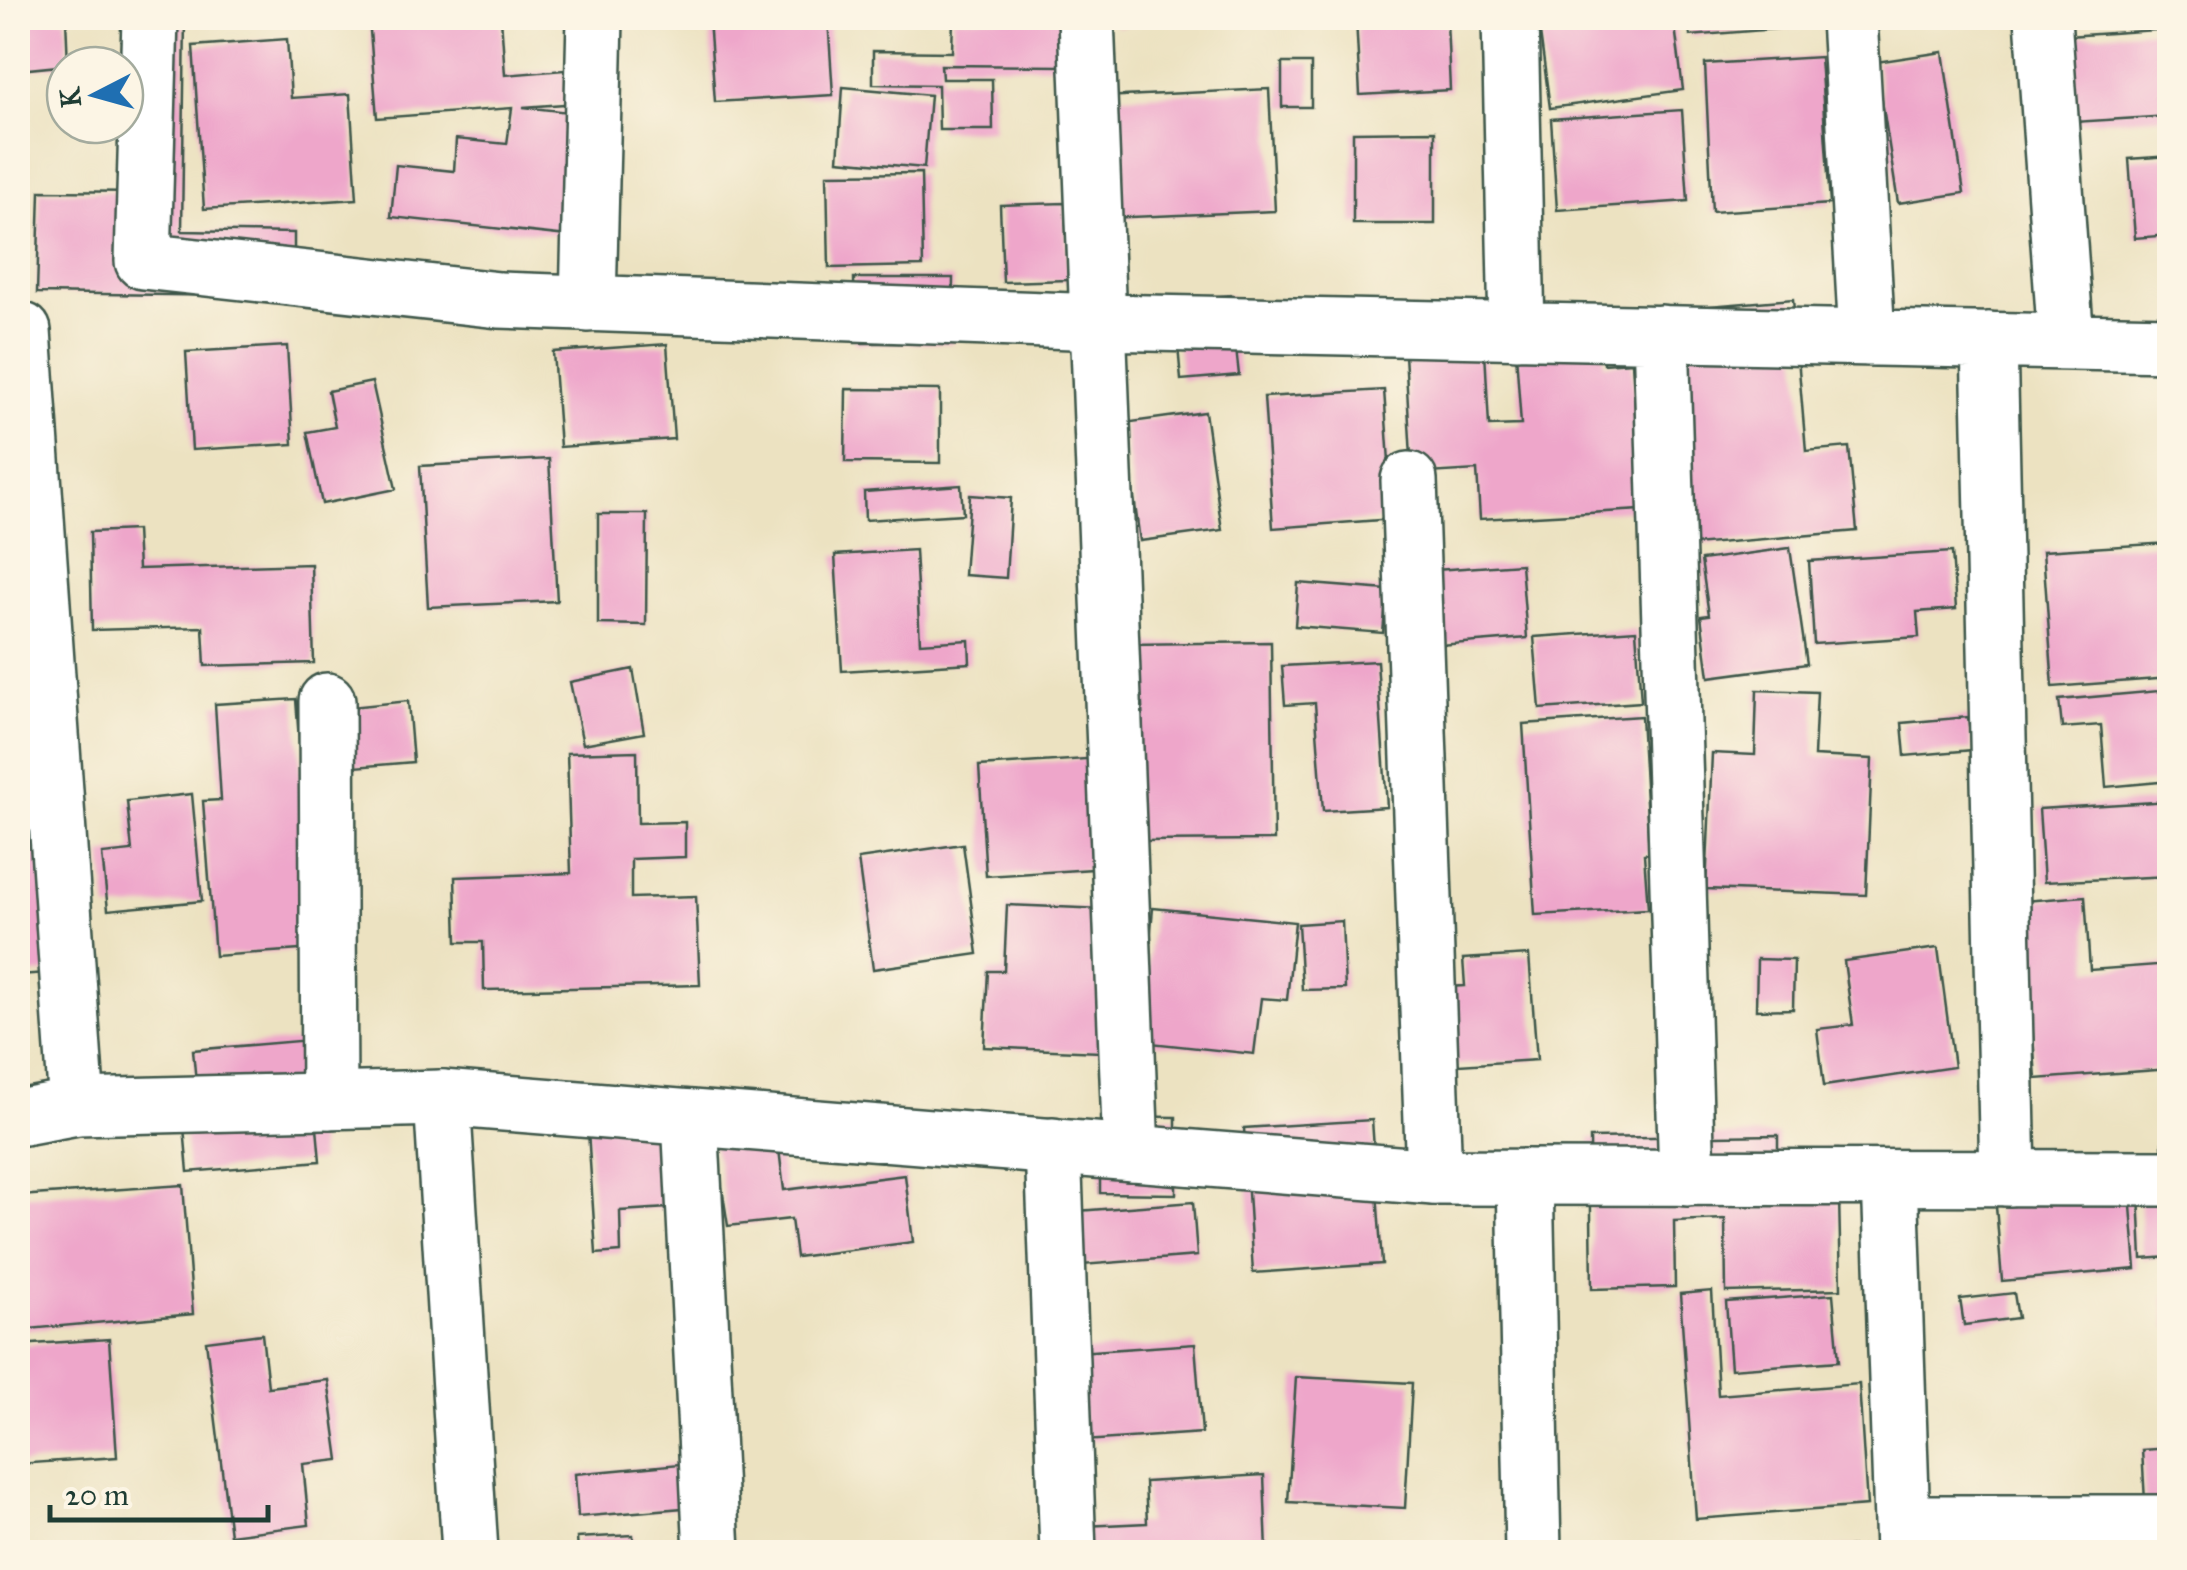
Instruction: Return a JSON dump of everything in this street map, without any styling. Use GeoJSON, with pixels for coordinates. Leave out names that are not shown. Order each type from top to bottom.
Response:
{"type":"FeatureCollection","features":[{"type":"Feature","properties":{"kind":"street"},"geometry":{"type":"LineString","coordinates":[[150,18],[143,261],[498,300],[588,304],[1100,322],[2170,344]]}},
{"type":"Feature","properties":{"kind":"street"},"geometry":{"type":"LineString","coordinates":[[588,304],[595,18]]}},
{"type":"Feature","properties":{"kind":"street"},"geometry":{"type":"LineString","coordinates":[[1086,18],[1131,1153]]}},
{"type":"Feature","properties":{"kind":"street"},"geometry":{"type":"LineString","coordinates":[[1510,18],[1517,331]]}},
{"type":"Feature","properties":{"kind":"street"},"geometry":{"type":"LineString","coordinates":[[1850,18],[1867,338]]}},
{"type":"Feature","properties":{"kind":"street"},"geometry":{"type":"LineString","coordinates":[[2043,18],[2066,342]]}},
{"type":"Feature","properties":{"kind":"street"},"geometry":{"type":"LineString","coordinates":[[23,331],[77,1108]]}},
{"type":"Feature","properties":{"kind":"street"},"geometry":{"type":"LineString","coordinates":[[1661,333],[1687,1178]]}},
{"type":"Feature","properties":{"kind":"street"},"geometry":{"type":"LineString","coordinates":[[1989,340],[2008,1178]]}},
{"type":"Feature","properties":{"kind":"street"},"geometry":{"type":"LineString","coordinates":[[1409,480],[1434,1177]]}},
{"type":"Feature","properties":{"kind":"street"},"geometry":{"type":"LineString","coordinates":[[327,701],[329,1101]]}},
{"type":"Feature","properties":{"kind":"street"},"geometry":{"type":"LineString","coordinates":[[18,1118],[77,1108],[442,1098],[1434,1177],[2170,1178]]}},
{"type":"Feature","properties":{"kind":"street"},"geometry":{"type":"LineString","coordinates":[[442,1098],[470,1552]]}},
{"type":"Feature","properties":{"kind":"street"},"geometry":{"type":"LineString","coordinates":[[690,1118],[712,1552]]}},
{"type":"Feature","properties":{"kind":"street"},"geometry":{"type":"LineString","coordinates":[[1053,1146],[1068,1552]]}},
{"type":"Feature","properties":{"kind":"street"},"geometry":{"type":"LineString","coordinates":[[1525,1177],[1533,1552]]}},
{"type":"Feature","properties":{"kind":"street"},"geometry":{"type":"LineString","coordinates":[[1890,1178],[1902,1538],[2170,1523]]}},
{"type":"Feature","properties":{"kind":"building"},"geometry":{"type":"Polygon","coordinates":[[[18,18],[66,18],[67,45],[45,45],[45,67],[18,70],[18,18]]]}},
{"type":"Feature","properties":{"kind":"building"},"geometry":{"type":"Polygon","coordinates":[[[153,18],[185,18],[182,231],[294,233],[294,297],[37,293],[40,191],[151,192],[153,18]]]}},
{"type":"Feature","properties":{"kind":"building"},"geometry":{"type":"Polygon","coordinates":[[[369,18],[501,18],[505,75],[576,69],[578,103],[523,107],[578,113],[568,236],[391,217],[396,165],[454,171],[456,139],[507,144],[512,108],[377,118],[369,18]]]}},
{"type":"Feature","properties":{"kind":"building"},"geometry":{"type":"Polygon","coordinates":[[[709,18],[828,18],[833,95],[715,102],[709,18]]]}},
{"type":"Feature","properties":{"kind":"building"},"geometry":{"type":"Polygon","coordinates":[[[953,18],[1063,18],[1062,66],[941,65],[942,79],[992,79],[993,130],[939,130],[938,85],[873,84],[873,51],[952,52],[953,18]]]}},
{"type":"Feature","properties":{"kind":"building"},"geometry":{"type":"Polygon","coordinates":[[[1116,18],[1155,18],[1155,19],[1117,27],[1116,18]]]}},
{"type":"Feature","properties":{"kind":"building"},"geometry":{"type":"Polygon","coordinates":[[[1356,18],[1398,18],[1399,24],[1447,21],[1450,90],[1360,95],[1356,18]]]}},
{"type":"Feature","properties":{"kind":"building"},"geometry":{"type":"Polygon","coordinates":[[[1594,18],[1674,18],[1683,90],[1550,108],[1539,25],[1594,18]]]}},
{"type":"Feature","properties":{"kind":"building"},"geometry":{"type":"Polygon","coordinates":[[[1689,18],[1822,18],[1823,25],[1690,36],[1689,18]]]}},
{"type":"Feature","properties":{"kind":"building"},"geometry":{"type":"Polygon","coordinates":[[[2170,29],[2170,116],[2074,122],[2068,36],[2170,29]]]}},
{"type":"Feature","properties":{"kind":"building"},"geometry":{"type":"Polygon","coordinates":[[[287,39],[291,98],[350,94],[357,199],[204,209],[193,46],[287,39]]]}},
{"type":"Feature","properties":{"kind":"building"},"geometry":{"type":"Polygon","coordinates":[[[1943,52],[1964,193],[1898,203],[1876,62],[1943,52]]]}},
{"type":"Feature","properties":{"kind":"building"},"geometry":{"type":"Polygon","coordinates":[[[1820,57],[1830,204],[1712,212],[1705,64],[1820,57]]]}},
{"type":"Feature","properties":{"kind":"building"},"geometry":{"type":"Polygon","coordinates":[[[1282,63],[1311,63],[1311,107],[1282,107],[1282,63]]]}},
{"type":"Feature","properties":{"kind":"building"},"geometry":{"type":"Polygon","coordinates":[[[843,87],[930,95],[924,168],[838,160],[843,87]]]}},
{"type":"Feature","properties":{"kind":"building"},"geometry":{"type":"Polygon","coordinates":[[[1269,89],[1275,211],[1107,218],[1102,97],[1269,89]]]}},
{"type":"Feature","properties":{"kind":"building"},"geometry":{"type":"Polygon","coordinates":[[[1682,110],[1688,201],[1557,210],[1551,119],[1682,110]]]}},
{"type":"Feature","properties":{"kind":"building"},"geometry":{"type":"Polygon","coordinates":[[[1435,131],[1435,224],[1353,224],[1353,132],[1435,131]]]}},
{"type":"Feature","properties":{"kind":"building"},"geometry":{"type":"Polygon","coordinates":[[[2170,156],[2170,235],[2135,238],[2129,159],[2170,156]]]}},
{"type":"Feature","properties":{"kind":"building"},"geometry":{"type":"Polygon","coordinates":[[[921,173],[923,266],[829,268],[827,174],[921,173]]]}},
{"type":"Feature","properties":{"kind":"building"},"geometry":{"type":"Polygon","coordinates":[[[1065,203],[1068,280],[1003,282],[1000,205],[1065,203]]]}},
{"type":"Feature","properties":{"kind":"building"},"geometry":{"type":"Polygon","coordinates":[[[854,278],[953,278],[952,343],[855,343],[854,278]]]}},
{"type":"Feature","properties":{"kind":"building"},"geometry":{"type":"Polygon","coordinates":[[[1230,295],[1239,375],[1181,380],[1174,300],[1230,295]]]}},
{"type":"Feature","properties":{"kind":"building"},"geometry":{"type":"Polygon","coordinates":[[[1793,299],[1806,451],[1849,447],[1857,531],[1670,547],[1649,311],[1793,299]]]}},
{"type":"Feature","properties":{"kind":"building"},"geometry":{"type":"Polygon","coordinates":[[[1601,305],[1604,364],[1632,362],[1641,510],[1480,519],[1477,470],[1412,474],[1404,337],[1484,332],[1489,426],[1521,425],[1513,310],[1601,305]]]}},
{"type":"Feature","properties":{"kind":"building"},"geometry":{"type":"Polygon","coordinates":[[[667,344],[674,439],[560,447],[553,352],[667,344]]]}},
{"type":"Feature","properties":{"kind":"building"},"geometry":{"type":"Polygon","coordinates":[[[287,346],[293,444],[192,450],[186,352],[287,346]]]}},
{"type":"Feature","properties":{"kind":"building"},"geometry":{"type":"Polygon","coordinates":[[[372,382],[396,489],[322,504],[307,432],[335,427],[328,391],[372,382]]]}},
{"type":"Feature","properties":{"kind":"building"},"geometry":{"type":"Polygon","coordinates":[[[846,389],[940,390],[940,463],[845,462],[846,389]]]}},
{"type":"Feature","properties":{"kind":"building"},"geometry":{"type":"Polygon","coordinates":[[[1384,390],[1393,519],[1273,528],[1264,397],[1384,390]]]}},
{"type":"Feature","properties":{"kind":"building"},"geometry":{"type":"Polygon","coordinates":[[[1205,412],[1222,530],[1140,541],[1124,423],[1205,412]]]}},
{"type":"Feature","properties":{"kind":"building"},"geometry":{"type":"Polygon","coordinates":[[[549,459],[557,601],[428,607],[420,466],[549,459]]]}},
{"type":"Feature","properties":{"kind":"building"},"geometry":{"type":"Polygon","coordinates":[[[961,485],[963,514],[865,520],[864,492],[961,485]]]}},
{"type":"Feature","properties":{"kind":"building"},"geometry":{"type":"Polygon","coordinates":[[[970,495],[1011,498],[1006,578],[964,575],[970,495]]]}},
{"type":"Feature","properties":{"kind":"building"},"geometry":{"type":"Polygon","coordinates":[[[598,514],[647,514],[646,625],[598,624],[598,514]]]}},
{"type":"Feature","properties":{"kind":"building"},"geometry":{"type":"Polygon","coordinates":[[[136,530],[138,569],[311,564],[314,663],[205,666],[203,627],[92,630],[90,532],[136,530]]]}},
{"type":"Feature","properties":{"kind":"building"},"geometry":{"type":"Polygon","coordinates":[[[2169,543],[2170,678],[2053,687],[2043,551],[2169,543]]]}},
{"type":"Feature","properties":{"kind":"building"},"geometry":{"type":"Polygon","coordinates":[[[1790,548],[1807,664],[1709,677],[1701,616],[1709,615],[1701,560],[1790,548]]]}},
{"type":"Feature","properties":{"kind":"building"},"geometry":{"type":"Polygon","coordinates":[[[915,550],[920,643],[969,640],[970,663],[842,671],[835,555],[915,550]]]}},
{"type":"Feature","properties":{"kind":"building"},"geometry":{"type":"Polygon","coordinates":[[[1952,552],[1956,609],[1917,612],[1919,637],[1814,644],[1809,561],[1952,552]]]}},
{"type":"Feature","properties":{"kind":"building"},"geometry":{"type":"Polygon","coordinates":[[[1521,564],[1527,638],[1427,646],[1421,571],[1521,564]]]}},
{"type":"Feature","properties":{"kind":"building"},"geometry":{"type":"Polygon","coordinates":[[[1298,583],[1387,590],[1383,633],[1295,626],[1298,583]]]}},
{"type":"Feature","properties":{"kind":"building"},"geometry":{"type":"Polygon","coordinates":[[[1636,630],[1641,702],[1540,709],[1534,637],[1636,630]]]}},
{"type":"Feature","properties":{"kind":"building"},"geometry":{"type":"Polygon","coordinates":[[[1271,642],[1274,840],[1133,841],[1130,644],[1271,642]]]}},
{"type":"Feature","properties":{"kind":"building"},"geometry":{"type":"Polygon","coordinates":[[[1377,661],[1387,807],[1323,811],[1315,703],[1285,705],[1282,666],[1377,661]]]}},
{"type":"Feature","properties":{"kind":"building"},"geometry":{"type":"Polygon","coordinates":[[[633,669],[644,733],[583,744],[570,682],[633,669]]]}},
{"type":"Feature","properties":{"kind":"building"},"geometry":{"type":"Polygon","coordinates":[[[1757,690],[1817,692],[1814,756],[1872,759],[1866,895],[1706,889],[1712,753],[1755,755],[1757,690]]]}},
{"type":"Feature","properties":{"kind":"building"},"geometry":{"type":"Polygon","coordinates":[[[2170,690],[2170,781],[2106,787],[2101,725],[2062,728],[2059,700],[2170,690]]]}},
{"type":"Feature","properties":{"kind":"building"},"geometry":{"type":"Polygon","coordinates":[[[296,699],[314,949],[215,956],[203,801],[221,800],[215,704],[296,699]]]}},
{"type":"Feature","properties":{"kind":"building"},"geometry":{"type":"Polygon","coordinates":[[[408,701],[413,762],[355,767],[350,707],[408,701]]]}},
{"type":"Feature","properties":{"kind":"building"},"geometry":{"type":"Polygon","coordinates":[[[1641,716],[1649,853],[1644,854],[1648,909],[1535,915],[1523,724],[1641,716]]]}},
{"type":"Feature","properties":{"kind":"building"},"geometry":{"type":"Polygon","coordinates":[[[1968,717],[1972,750],[1905,756],[1902,723],[1968,717]]]}},
{"type":"Feature","properties":{"kind":"building"},"geometry":{"type":"Polygon","coordinates":[[[637,751],[638,823],[685,822],[685,857],[631,859],[631,898],[696,896],[700,985],[484,990],[483,942],[457,942],[455,877],[571,873],[567,753],[637,751]]]}},
{"type":"Feature","properties":{"kind":"building"},"geometry":{"type":"Polygon","coordinates":[[[1101,758],[1108,868],[986,876],[979,766],[1101,758]]]}},
{"type":"Feature","properties":{"kind":"building"},"geometry":{"type":"Polygon","coordinates":[[[50,782],[64,972],[18,975],[18,784],[50,782]]]}},
{"type":"Feature","properties":{"kind":"building"},"geometry":{"type":"Polygon","coordinates":[[[192,794],[202,901],[108,910],[102,854],[132,851],[127,801],[192,794]]]}},
{"type":"Feature","properties":{"kind":"building"},"geometry":{"type":"Polygon","coordinates":[[[2170,801],[2170,876],[2044,882],[2039,809],[2170,801]]]}},
{"type":"Feature","properties":{"kind":"building"},"geometry":{"type":"Polygon","coordinates":[[[963,844],[978,954],[873,969],[858,859],[963,844]]]}},
{"type":"Feature","properties":{"kind":"building"},"geometry":{"type":"Polygon","coordinates":[[[2085,896],[2090,970],[2170,964],[2170,1069],[2036,1079],[2024,901],[2085,896]]]}},
{"type":"Feature","properties":{"kind":"building"},"geometry":{"type":"Polygon","coordinates":[[[1007,905],[1105,909],[1100,1052],[984,1047],[988,971],[1004,971],[1007,905]]]}},
{"type":"Feature","properties":{"kind":"building"},"geometry":{"type":"Polygon","coordinates":[[[1153,908],[1295,922],[1287,1000],[1261,998],[1254,1054],[1141,1042],[1153,908]]]}},
{"type":"Feature","properties":{"kind":"building"},"geometry":{"type":"Polygon","coordinates":[[[1342,921],[1345,989],[1302,990],[1298,924],[1342,921]]]}},
{"type":"Feature","properties":{"kind":"building"},"geometry":{"type":"Polygon","coordinates":[[[1938,948],[1954,1067],[1824,1086],[1817,1029],[1853,1025],[1844,961],[1938,948]]]}},
{"type":"Feature","properties":{"kind":"building"},"geometry":{"type":"Polygon","coordinates":[[[1529,955],[1537,1060],[1412,1068],[1407,989],[1465,986],[1463,959],[1529,955]]]}},
{"type":"Feature","properties":{"kind":"building"},"geometry":{"type":"Polygon","coordinates":[[[1757,959],[1794,960],[1793,1009],[1756,1010],[1757,959]]]}},
{"type":"Feature","properties":{"kind":"building"},"geometry":{"type":"Polygon","coordinates":[[[309,1040],[320,1161],[188,1172],[182,1105],[198,1104],[193,1050],[309,1040]]]}},
{"type":"Feature","properties":{"kind":"building"},"geometry":{"type":"Polygon","coordinates":[[[661,1097],[668,1208],[620,1211],[621,1252],[596,1254],[586,1100],[661,1097]]]}},
{"type":"Feature","properties":{"kind":"building"},"geometry":{"type":"Polygon","coordinates":[[[774,1108],[784,1190],[905,1175],[913,1242],[796,1257],[791,1219],[728,1226],[718,1162],[705,1117],[774,1108]]]}},
{"type":"Feature","properties":{"kind":"building"},"geometry":{"type":"Polygon","coordinates":[[[1100,1116],[1176,1117],[1176,1194],[1100,1193],[1100,1116]]]}},
{"type":"Feature","properties":{"kind":"building"},"geometry":{"type":"Polygon","coordinates":[[[1372,1120],[1382,1264],[1253,1273],[1244,1128],[1372,1120]]]}},
{"type":"Feature","properties":{"kind":"building"},"geometry":{"type":"Polygon","coordinates":[[[1778,1135],[1778,1151],[1838,1149],[1841,1289],[1726,1292],[1725,1219],[1674,1221],[1675,1287],[1592,1289],[1590,1138],[1778,1135]]]}},
{"type":"Feature","properties":{"kind":"building"},"geometry":{"type":"Polygon","coordinates":[[[2162,1143],[2170,1143],[2170,1257],[2142,1259],[2139,1194],[2164,1192],[2162,1143]]]}},
{"type":"Feature","properties":{"kind":"building"},"geometry":{"type":"Polygon","coordinates":[[[2127,1156],[2136,1269],[2002,1281],[1993,1168],[2127,1156]]]}},
{"type":"Feature","properties":{"kind":"building"},"geometry":{"type":"Polygon","coordinates":[[[183,1185],[193,1314],[18,1330],[18,1196],[183,1185]]]}},
{"type":"Feature","properties":{"kind":"building"},"geometry":{"type":"Polygon","coordinates":[[[1193,1202],[1197,1256],[1082,1265],[1078,1211],[1193,1202]]]}},
{"type":"Feature","properties":{"kind":"building"},"geometry":{"type":"Polygon","coordinates":[[[1712,1291],[1718,1395],[1859,1384],[1867,1506],[1696,1519],[1680,1294],[1712,1291]]]}},
{"type":"Feature","properties":{"kind":"building"},"geometry":{"type":"Polygon","coordinates":[[[2014,1293],[2018,1318],[1964,1325],[1960,1299],[2014,1293]]]}},
{"type":"Feature","properties":{"kind":"building"},"geometry":{"type":"Polygon","coordinates":[[[1833,1294],[1839,1361],[1731,1369],[1726,1302],[1833,1294]]]}},
{"type":"Feature","properties":{"kind":"building"},"geometry":{"type":"Polygon","coordinates":[[[2164,1296],[2170,1296],[2170,1328],[2167,1328],[2164,1296]]]}},
{"type":"Feature","properties":{"kind":"building"},"geometry":{"type":"Polygon","coordinates":[[[262,1334],[268,1387],[328,1380],[339,1460],[303,1464],[309,1525],[230,1535],[206,1341],[262,1334]]]}},
{"type":"Feature","properties":{"kind":"building"},"geometry":{"type":"Polygon","coordinates":[[[109,1339],[117,1457],[18,1464],[18,1345],[109,1339]]]}},
{"type":"Feature","properties":{"kind":"building"},"geometry":{"type":"Polygon","coordinates":[[[1195,1344],[1202,1433],[1084,1441],[1078,1352],[1195,1344]]]}},
{"type":"Feature","properties":{"kind":"building"},"geometry":{"type":"Polygon","coordinates":[[[1296,1377],[1412,1383],[1405,1508],[1288,1502],[1296,1377]]]}},
{"type":"Feature","properties":{"kind":"building"},"geometry":{"type":"Polygon","coordinates":[[[2170,1448],[2170,1552],[2148,1552],[2142,1450],[2170,1448]]]}},
{"type":"Feature","properties":{"kind":"building"},"geometry":{"type":"Polygon","coordinates":[[[690,1463],[694,1507],[578,1517],[575,1474],[690,1463]]]}},
{"type":"Feature","properties":{"kind":"building"},"geometry":{"type":"Polygon","coordinates":[[[1264,1475],[1267,1552],[1085,1552],[1084,1526],[1147,1523],[1145,1482],[1264,1475]]]}},
{"type":"Feature","properties":{"kind":"building"},"geometry":{"type":"Polygon","coordinates":[[[633,1535],[634,1552],[578,1552],[577,1538],[633,1535]]]}},
{"type":"Feature","properties":{"kind":"building"},"geometry":{"type":"Polygon","coordinates":[[[1863,1546],[1864,1552],[1808,1552],[1808,1550],[1863,1546]]]}}]}
